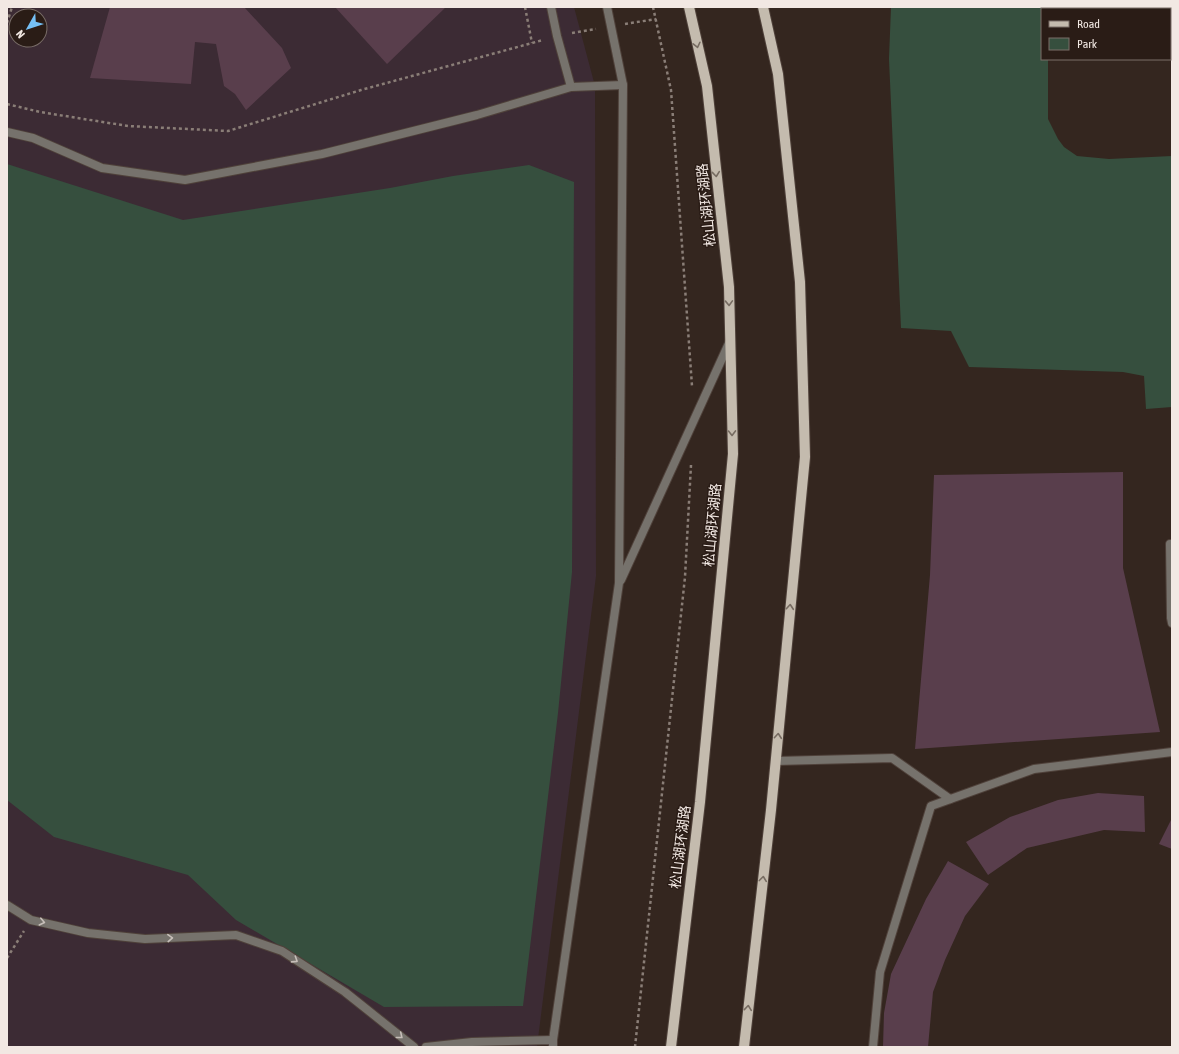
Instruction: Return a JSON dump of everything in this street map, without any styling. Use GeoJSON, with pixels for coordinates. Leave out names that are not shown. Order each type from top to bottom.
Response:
{"type":"FeatureCollection","features":[{"type":"Feature","properties":{"kind":"main road","name":"松山湖环湖路"},"geometry":{"type":"LineString","coordinates":[[671,1047],[700,802],[733,454],[729,287],[707,86],[689,7]]}},
{"type":"Feature","properties":{"kind":"main road"},"geometry":{"type":"LineString","coordinates":[[744,1047],[771,810],[805,457],[800,282],[778,74],[763,7]]}},
{"type":"Feature","properties":{"kind":"street"},"geometry":{"type":"LineString","coordinates":[[551,7],[557,36],[571,87]]}},
{"type":"Feature","properties":{"kind":"street"},"geometry":{"type":"LineString","coordinates":[[426,1047],[472,1042],[553,1044],[619,583],[623,84],[607,7]]}},
{"type":"Feature","properties":{"kind":"street"},"geometry":{"type":"LineString","coordinates":[[7,132],[33,138],[102,168],[185,180],[322,154],[477,116],[571,87],[623,84]]}},
{"type":"Feature","properties":{"kind":"street"},"geometry":{"type":"LineString","coordinates":[[619,583],[730,340]]}},
{"type":"Feature","properties":{"kind":"street"},"geometry":{"type":"LineString","coordinates":[[1172,544],[1170,544],[1172,622]]}},
{"type":"Feature","properties":{"kind":"street"},"geometry":{"type":"LineString","coordinates":[[873,1047],[880,972],[931,806],[1034,769],[1172,752]]}},
{"type":"Feature","properties":{"kind":"street"},"geometry":{"type":"LineString","coordinates":[[776,761],[892,758],[950,799]]}},
{"type":"Feature","properties":{"kind":"street"},"geometry":{"type":"LineString","coordinates":[[7,905],[31,920],[88,933],[145,939],[236,935],[282,951],[345,992],[414,1047]]}},
{"type":"Feature","properties":{"kind":"path"},"geometry":{"type":"LineString","coordinates":[[7,23],[12,7]]}},
{"type":"Feature","properties":{"kind":"path"},"geometry":{"type":"LineString","coordinates":[[525,7],[532,43]]}},
{"type":"Feature","properties":{"kind":"path"},"geometry":{"type":"LineString","coordinates":[[653,7],[671,90],[692,387]]}},
{"type":"Feature","properties":{"kind":"path"},"geometry":{"type":"LineString","coordinates":[[7,104],[40,112],[128,126],[228,131],[361,90],[557,36],[581,31]]}},
{"type":"Feature","properties":{"kind":"path"},"geometry":{"type":"LineString","coordinates":[[634,1047],[685,577],[691,460]]}},
{"type":"Feature","properties":{"kind":"path"},"geometry":{"type":"LineString","coordinates":[[7,958],[31,920]]}},
{"type":"Feature","properties":{"kind":"shaded area"},"geometry":{"type":"Polygon","coordinates":[[[7,7],[574,7],[595,86],[596,576],[537,1047],[7,1047],[7,7]]]}},
{"type":"Feature","properties":{"kind":"green space"},"geometry":{"type":"Polygon","coordinates":[[[891,7],[1048,7],[1041,8],[1041,60],[1048,60],[1048,119],[1058,139],[1064,147],[1077,156],[1109,159],[1172,156],[1172,407],[1146,409],[1144,376],[1123,372],[969,367],[951,331],[901,328],[889,59],[891,7]]]}},
{"type":"Feature","properties":{"kind":"green space"},"geometry":{"type":"Polygon","coordinates":[[[7,164],[183,220],[529,165],[574,182],[572,572],[558,713],[523,1006],[384,1007],[236,920],[188,875],[54,837],[7,800],[7,164]]]}},
{"type":"Feature","properties":{"kind":"building"},"geometry":{"type":"Polygon","coordinates":[[[110,7],[244,7],[282,48],[291,68],[246,110],[235,94],[224,86],[216,44],[195,42],[191,84],[90,78],[110,7]]]}},
{"type":"Feature","properties":{"kind":"building"},"geometry":{"type":"Polygon","coordinates":[[[335,7],[446,7],[387,64],[335,7]]]}},
{"type":"Feature","properties":{"kind":"building"},"geometry":{"type":"Polygon","coordinates":[[[1123,472],[1123,568],[1160,732],[915,749],[930,575],[934,475],[1123,472]]]}},
{"type":"Feature","properties":{"kind":"building"},"geometry":{"type":"Polygon","coordinates":[[[1098,793],[1144,796],[1145,832],[1104,830],[1027,848],[988,875],[966,842],[1010,817],[1058,800],[1098,793]]]}},
{"type":"Feature","properties":{"kind":"building"},"geometry":{"type":"Polygon","coordinates":[[[1172,818],[1172,849],[1159,844],[1172,818]]]}},
{"type":"Feature","properties":{"kind":"building"},"geometry":{"type":"Polygon","coordinates":[[[948,861],[989,884],[965,916],[945,960],[933,992],[928,1047],[883,1047],[884,1013],[891,974],[926,899],[948,861]]]}}]}
